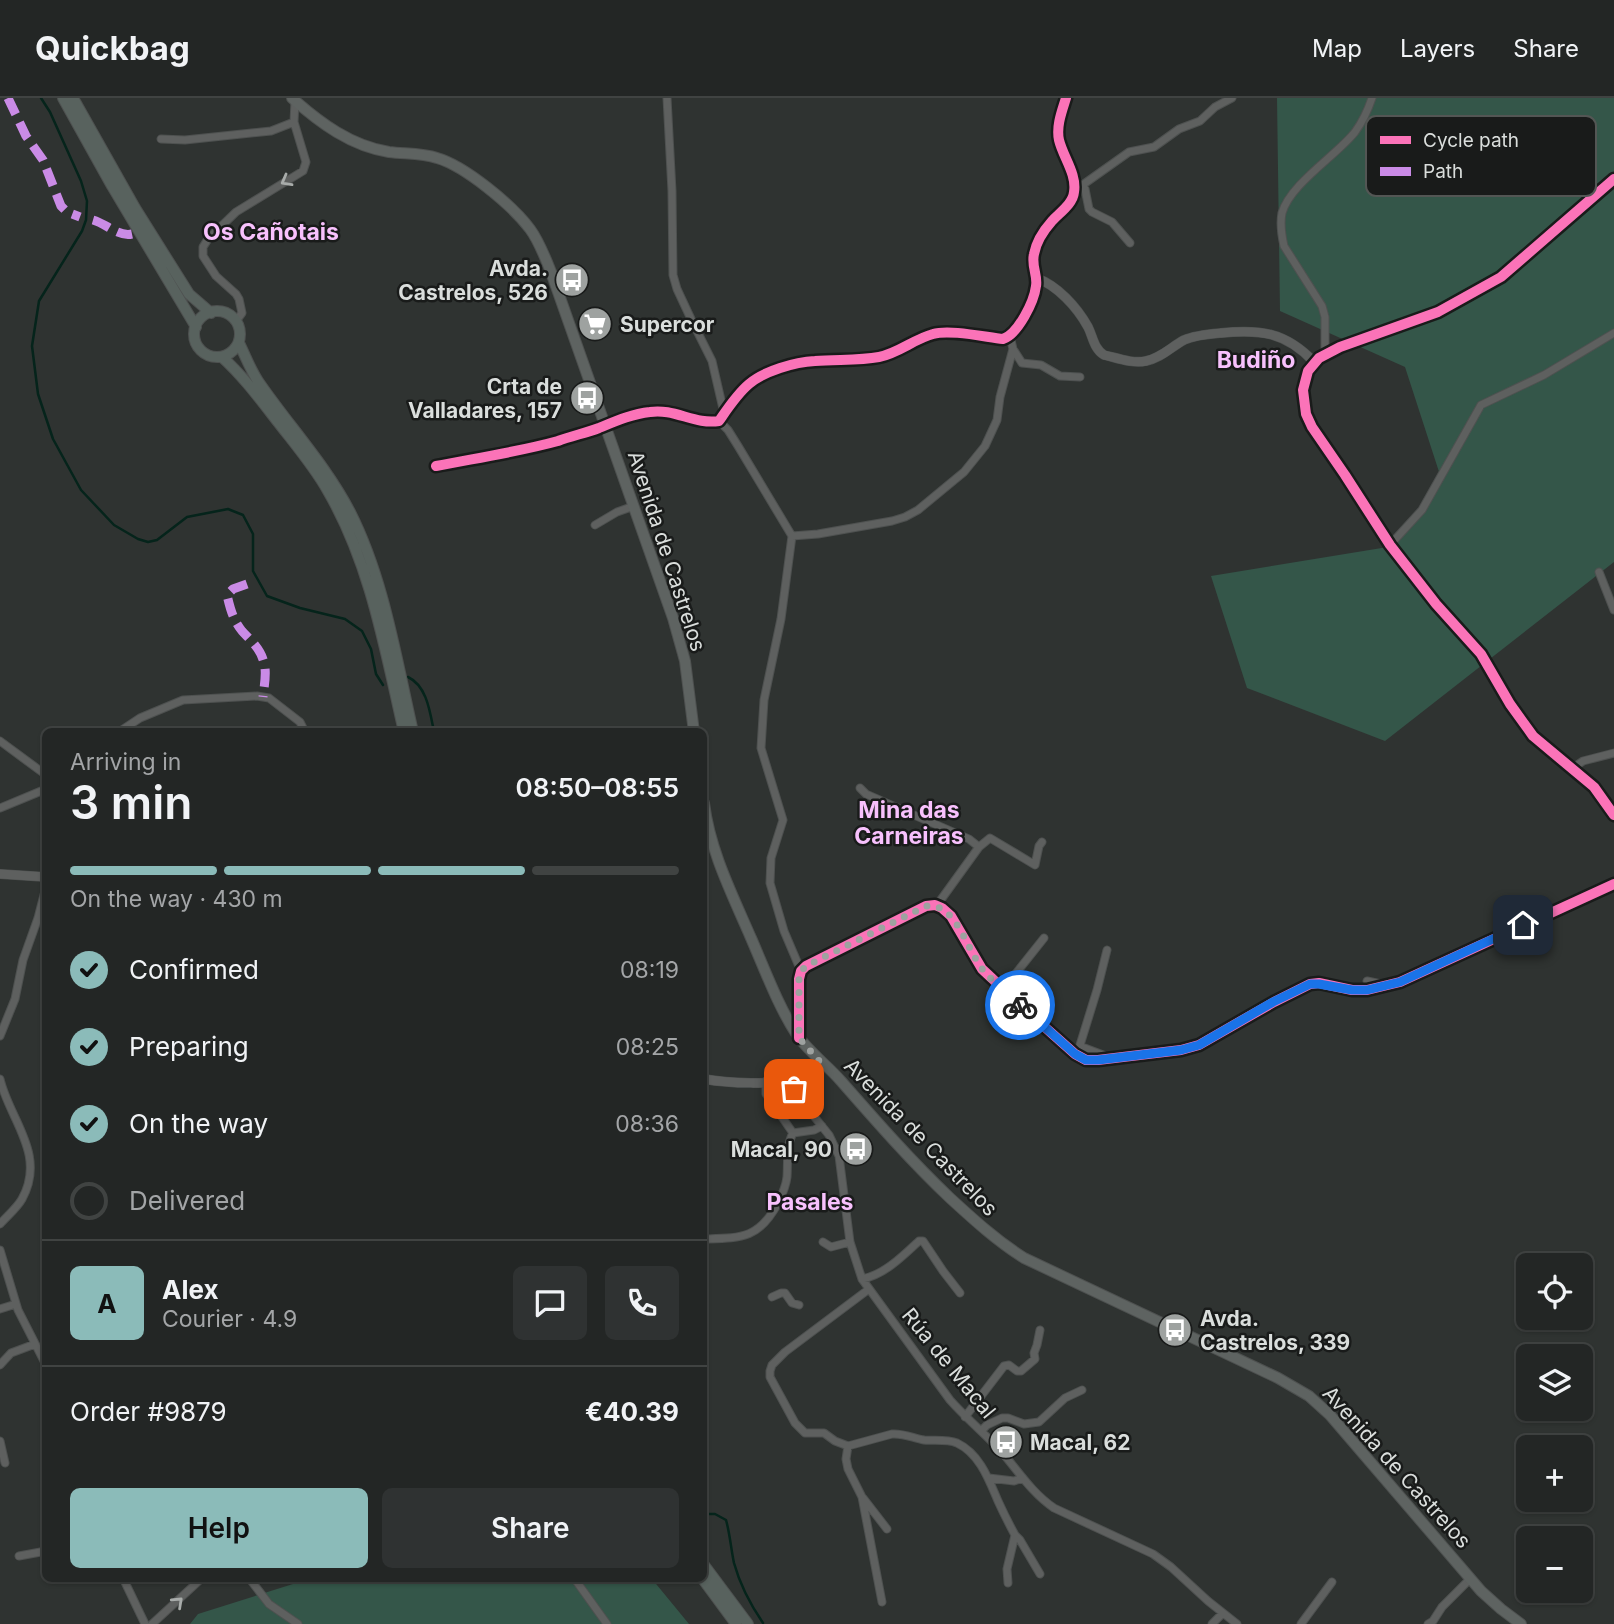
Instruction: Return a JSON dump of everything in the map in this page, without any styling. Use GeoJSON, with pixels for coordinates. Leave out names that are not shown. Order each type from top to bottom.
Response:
{"type":"FeatureCollection","features":[{"type":"Feature","properties":{"kind":"main road"},"geometry":{"type":"LineString","coordinates":[[56,98],[112,198],[131,218]]}},
{"type":"Feature","properties":{"kind":"main road"},"geometry":{"type":"LineString","coordinates":[[63,98],[196,327]]}},
{"type":"Feature","properties":{"kind":"main road"},"geometry":{"type":"LineString","coordinates":[[73,98],[135,208],[189,294],[211,313]]}},
{"type":"Feature","properties":{"kind":"main road","name":"Avenida de Castrelos"},"geometry":{"type":"LineString","coordinates":[[293,99],[332,129],[368,147],[436,157],[453,164],[522,219],[538,243],[551,272],[680,642],[693,728]]}},
{"type":"Feature","properties":{"kind":"main road"},"geometry":{"type":"LineString","coordinates":[[239,343],[229,354],[215,357],[202,352],[195,340],[196,327],[211,313],[225,313],[236,321],[239,343],[257,379],[316,458],[350,512],[379,588],[412,728]]}},
{"type":"Feature","properties":{"kind":"main road"},"geometry":{"type":"LineString","coordinates":[[222,357],[239,373],[311,465],[341,515],[358,551],[370,591],[403,728]]}},
{"type":"Feature","properties":{"kind":"main road","name":"Avenida de Castrelos"},"geometry":{"type":"LineString","coordinates":[[707,831],[756,949],[799,1038],[901,1149],[960,1208],[1002,1245],[1024,1258],[1278,1378],[1309,1396],[1330,1415],[1470,1579],[1521,1624]]}},
{"type":"Feature","properties":{"kind":"main road"},"geometry":{"type":"LineString","coordinates":[[707,1569],[748,1624]]}},
{"type":"Feature","properties":{"kind":"main road"},"geometry":{"type":"LineString","coordinates":[[705,1582],[736,1624]]}},
{"type":"Feature","properties":{"kind":"street"},"geometry":{"type":"LineString","coordinates":[[667,98],[672,171],[673,275],[712,361],[724,413]]}},
{"type":"Feature","properties":{"kind":"street"},"geometry":{"type":"LineString","coordinates":[[1066,98],[1059,123],[1059,141],[1078,188]]}},
{"type":"Feature","properties":{"kind":"street"},"geometry":{"type":"LineString","coordinates":[[436,466],[523,450],[636,414],[668,411],[711,423],[719,421],[751,382],[795,364],[887,356],[936,333],[1003,339],[1010,337],[1024,316],[1036,288],[1032,266],[1041,237],[1078,188],[1129,152],[1154,147],[1179,129],[1200,121],[1215,107],[1232,98]]}},
{"type":"Feature","properties":{"kind":"street"},"geometry":{"type":"LineString","coordinates":[[1325,354],[1325,317],[1322,306],[1284,246],[1282,214],[1300,186],[1353,134],[1366,115],[1373,98]]}},
{"type":"Feature","properties":{"kind":"street"},"geometry":{"type":"LineString","coordinates":[[236,321],[242,313],[239,299],[216,276],[203,256],[203,247],[236,212],[303,171],[306,162],[294,122],[293,99]]}},
{"type":"Feature","properties":{"kind":"street"},"geometry":{"type":"LineString","coordinates":[[161,139],[185,140],[271,131],[294,122]]}},
{"type":"Feature","properties":{"kind":"street"},"geometry":{"type":"LineString","coordinates":[[1596,195],[1614,179]]}},
{"type":"Feature","properties":{"kind":"street"},"geometry":{"type":"LineString","coordinates":[[1078,188],[1085,189],[1089,209],[1112,222],[1130,243]]}},
{"type":"Feature","properties":{"kind":"street"},"geometry":{"type":"LineString","coordinates":[[1594,196],[1501,277],[1437,312],[1325,354],[1314,362],[1308,371],[1303,390],[1306,414],[1312,427],[1390,545],[1436,604],[1481,654],[1510,704],[1533,736],[1594,787],[1614,815]]}},
{"type":"Feature","properties":{"kind":"street"},"geometry":{"type":"LineString","coordinates":[[1036,278],[1051,285],[1067,299],[1088,327],[1096,347],[1104,355],[1145,362],[1193,337],[1253,331],[1277,335],[1303,351],[1314,362]]}},
{"type":"Feature","properties":{"kind":"street"},"geometry":{"type":"LineString","coordinates":[[1390,545],[1422,510],[1481,405],[1544,375],[1614,333]]}},
{"type":"Feature","properties":{"kind":"street"},"geometry":{"type":"LineString","coordinates":[[1010,337],[1013,349],[1022,363],[1041,365],[1060,376],[1080,377]]}},
{"type":"Feature","properties":{"kind":"street"},"geometry":{"type":"LineString","coordinates":[[792,536],[818,534],[905,517],[918,510],[964,472],[985,446],[997,420],[1000,397],[1013,349]]}},
{"type":"Feature","properties":{"kind":"street"},"geometry":{"type":"LineString","coordinates":[[719,421],[728,430],[792,536],[781,619],[764,700],[761,748],[783,820],[771,858],[770,883],[784,931],[801,971],[799,1038]]}},
{"type":"Feature","properties":{"kind":"street"},"geometry":{"type":"LineString","coordinates":[[596,525],[617,512],[634,506]]}},
{"type":"Feature","properties":{"kind":"street"},"geometry":{"type":"LineString","coordinates":[[1599,572],[1614,610]]}},
{"type":"Feature","properties":{"kind":"street"},"geometry":{"type":"LineString","coordinates":[[125,728],[140,718],[183,700],[257,696],[269,698],[300,722],[303,728]]}},
{"type":"Feature","properties":{"kind":"street"},"geometry":{"type":"LineString","coordinates":[[0,741],[42,772]]}},
{"type":"Feature","properties":{"kind":"street"},"geometry":{"type":"LineString","coordinates":[[1573,768],[1583,761],[1614,753]]}},
{"type":"Feature","properties":{"kind":"street"},"geometry":{"type":"LineString","coordinates":[[860,788],[866,794],[969,839],[979,847]]}},
{"type":"Feature","properties":{"kind":"street"},"geometry":{"type":"LineString","coordinates":[[0,807],[42,791]]}},
{"type":"Feature","properties":{"kind":"street"},"geometry":{"type":"LineString","coordinates":[[938,906],[979,847],[990,838],[1035,865],[1042,842]]}},
{"type":"Feature","properties":{"kind":"street"},"geometry":{"type":"LineString","coordinates":[[0,874],[42,877]]}},
{"type":"Feature","properties":{"kind":"street"},"geometry":{"type":"LineString","coordinates":[[801,971],[911,912],[926,906],[938,906],[951,916],[982,969],[1013,998],[1075,1054],[1086,1060],[1105,1060],[1181,1050],[1199,1045],[1310,984],[1367,990],[1400,982],[1614,884]]}},
{"type":"Feature","properties":{"kind":"street"},"geometry":{"type":"LineString","coordinates":[[0,1035],[15,999],[23,960],[42,902]]}},
{"type":"Feature","properties":{"kind":"street"},"geometry":{"type":"LineString","coordinates":[[1013,998],[1013,977],[1044,938]]}},
{"type":"Feature","properties":{"kind":"street"},"geometry":{"type":"LineString","coordinates":[[1105,1060],[1103,1055],[1080,1045],[1107,950]]}},
{"type":"Feature","properties":{"kind":"street"},"geometry":{"type":"LineString","coordinates":[[1367,981],[1381,984],[1382,988]]}},
{"type":"Feature","properties":{"kind":"street"},"geometry":{"type":"LineString","coordinates":[[707,1079],[766,1082],[788,1079],[798,1077],[820,1062]]}},
{"type":"Feature","properties":{"kind":"street"},"geometry":{"type":"LineString","coordinates":[[0,1079],[31,1160],[22,1199],[0,1224]]}},
{"type":"Feature","properties":{"kind":"street","name":"Rúa de Macal"},"geometry":{"type":"LineString","coordinates":[[788,1079],[829,1135],[839,1156],[849,1242],[862,1279],[950,1400],[996,1446],[1038,1495],[1054,1508],[1141,1547],[1161,1559],[1237,1624]]}},
{"type":"Feature","properties":{"kind":"street"},"geometry":{"type":"LineString","coordinates":[[766,1082],[766,1094],[793,1133]]}},
{"type":"Feature","properties":{"kind":"street"},"geometry":{"type":"LineString","coordinates":[[793,1133],[822,1126]]}},
{"type":"Feature","properties":{"kind":"street"},"geometry":{"type":"LineString","coordinates":[[707,1239],[736,1237],[752,1232],[771,1217],[786,1183],[789,1146],[793,1133]]}},
{"type":"Feature","properties":{"kind":"street"},"geometry":{"type":"LineString","coordinates":[[862,1279],[895,1262],[919,1241],[923,1241],[960,1293]]}},
{"type":"Feature","properties":{"kind":"street"},"geometry":{"type":"LineString","coordinates":[[823,1242],[831,1247],[849,1242]]}},
{"type":"Feature","properties":{"kind":"street"},"geometry":{"type":"LineString","coordinates":[[0,1250],[16,1304],[42,1357]]}},
{"type":"Feature","properties":{"kind":"street"},"geometry":{"type":"LineString","coordinates":[[869,1289],[785,1352],[772,1365],[770,1377],[794,1423],[805,1433],[824,1433],[848,1446],[898,1433],[929,1441],[952,1441],[959,1444],[968,1451],[989,1478],[1015,1535],[1040,1574]]}},
{"type":"Feature","properties":{"kind":"street"},"geometry":{"type":"LineString","coordinates":[[772,1297],[785,1293],[792,1303],[799,1305]]}},
{"type":"Feature","properties":{"kind":"street"},"geometry":{"type":"LineString","coordinates":[[0,1309],[16,1304]]}},
{"type":"Feature","properties":{"kind":"street"},"geometry":{"type":"LineString","coordinates":[[965,1417],[1004,1366],[1009,1365],[1021,1371],[1033,1362],[1040,1330]]}},
{"type":"Feature","properties":{"kind":"street"},"geometry":{"type":"LineString","coordinates":[[0,1365],[11,1353],[35,1344]]}},
{"type":"Feature","properties":{"kind":"street"},"geometry":{"type":"LineString","coordinates":[[981,1431],[987,1425],[1005,1418],[1024,1424],[1039,1422],[1065,1398],[1082,1390]]}},
{"type":"Feature","properties":{"kind":"street"},"geometry":{"type":"LineString","coordinates":[[0,1441],[5,1463]]}},
{"type":"Feature","properties":{"kind":"street"},"geometry":{"type":"LineString","coordinates":[[848,1446],[848,1469],[862,1497],[887,1528]]}},
{"type":"Feature","properties":{"kind":"street"},"geometry":{"type":"LineString","coordinates":[[989,1478],[1014,1481],[1023,1478]]}},
{"type":"Feature","properties":{"kind":"street"},"geometry":{"type":"LineString","coordinates":[[862,1497],[882,1602]]}},
{"type":"Feature","properties":{"kind":"street"},"geometry":{"type":"LineString","coordinates":[[1008,1583],[1007,1569],[1015,1535]]}},
{"type":"Feature","properties":{"kind":"street"},"geometry":{"type":"LineString","coordinates":[[19,1556],[42,1552]]}},
{"type":"Feature","properties":{"kind":"street"},"geometry":{"type":"LineString","coordinates":[[1428,1624],[1470,1579]]}},
{"type":"Feature","properties":{"kind":"street"},"geometry":{"type":"LineString","coordinates":[[125,1582],[145,1624]]}},
{"type":"Feature","properties":{"kind":"street"},"geometry":{"type":"LineString","coordinates":[[152,1624],[198,1582]]}},
{"type":"Feature","properties":{"kind":"street"},"geometry":{"type":"LineString","coordinates":[[251,1582],[269,1604],[298,1624]]}},
{"type":"Feature","properties":{"kind":"street"},"geometry":{"type":"LineString","coordinates":[[577,1582],[607,1624]]}},
{"type":"Feature","properties":{"kind":"street"},"geometry":{"type":"LineString","coordinates":[[1301,1624],[1332,1583]]}},
{"type":"Feature","properties":{"kind":"street"},"geometry":{"type":"LineString","coordinates":[[1213,1624],[1223,1613]]}},
{"type":"Feature","properties":{"kind":"green space"},"geometry":{"type":"Polygon","coordinates":[[[1277,98],[1614,98],[1614,562],[1385,741],[1247,688],[1211,576],[1394,546],[1441,478],[1405,367],[1280,311],[1277,98]]]}},
{"type":"Feature","properties":{"kind":"green space"},"geometry":{"type":"Polygon","coordinates":[[[299,1582],[654,1582],[689,1624],[190,1624],[198,1614],[299,1582]]]}},
{"type":"Feature","properties":{"kind":"waterway"},"geometry":{"type":"LineString","coordinates":[[41,98],[81,181],[87,201],[86,220],[82,231],[39,301],[32,346],[38,394],[53,439],[81,490],[114,525],[148,542],[157,540],[187,517],[228,509],[243,515],[253,534],[253,571],[267,596],[300,608],[345,619],[362,631],[371,649],[376,674],[383,685]]}},
{"type":"Feature","properties":{"kind":"waterway"},"geometry":{"type":"LineString","coordinates":[[408,677],[424,693],[433,728]]}},
{"type":"Feature","properties":{"kind":"waterway"},"geometry":{"type":"LineString","coordinates":[[707,1514],[715,1514],[726,1520],[739,1579],[763,1623]]}},
{"type":"Feature","properties":{"kind":"marked path"},"geometry":{"type":"LineString","coordinates":[[8,98],[26,136],[43,160],[61,206],[67,212],[80,217]]}},
{"type":"Feature","properties":{"kind":"marked path"},"geometry":{"type":"LineString","coordinates":[[93,220],[117,232],[132,234]]}},
{"type":"Feature","properties":{"kind":"marked path"},"geometry":{"type":"LineString","coordinates":[[247,584],[233,589],[227,595],[236,623],[263,658],[263,697]]}},
{"type":"Feature","properties":{"kind":"cycle path"},"geometry":{"type":"LineString","coordinates":[[436,466],[543,445],[643,413],[659,411],[701,421],[719,421],[733,401],[755,379],[798,363],[879,357],[926,336],[940,333],[1003,339],[1009,336],[1024,317],[1035,293],[1033,258],[1038,241],[1073,196],[1073,179],[1058,135],[1066,98]]}},
{"type":"Feature","properties":{"kind":"cycle path"},"geometry":{"type":"LineString","coordinates":[[1596,195],[1614,179]]}},
{"type":"Feature","properties":{"kind":"cycle path"},"geometry":{"type":"LineString","coordinates":[[1594,196],[1501,277],[1438,312],[1340,347],[1319,358],[1308,371],[1303,390],[1306,414],[1312,427],[1390,545],[1436,604],[1481,654],[1510,704],[1533,736],[1594,787],[1614,815]]}},
{"type":"Feature","properties":{"kind":"cycle path"},"geometry":{"type":"LineString","coordinates":[[799,1038],[801,971],[806,966],[926,906],[935,905],[951,916],[982,969],[1029,1013],[1075,1054],[1086,1060],[1098,1060],[1181,1050],[1199,1045],[1310,984],[1367,990],[1400,982],[1614,884]]}},
{"type":"Feature","properties":{"kind":"way so far"},"geometry":{"type":"LineString","coordinates":[[794,1089],[788,1079],[798,1077],[820,1062],[799,1038],[801,971],[806,966],[926,906],[942,908],[951,916],[982,969],[1020,1005]]}},
{"type":"Feature","properties":{"kind":"place","name":"Avda. Castrelos, 526"},"geometry":{"type":"Point","coordinates":[572,280]}},
{"type":"Feature","properties":{"kind":"place","name":"Supercor"},"geometry":{"type":"Point","coordinates":[595,324]}},
{"type":"Feature","properties":{"kind":"place","name":"Crta de Valladares, 157"},"geometry":{"type":"Point","coordinates":[587,398]}},
{"type":"Feature","properties":{"kind":"place","name":"Macal, 90"},"geometry":{"type":"Point","coordinates":[856,1149]}},
{"type":"Feature","properties":{"kind":"place","name":"Avda. Castrelos, 339"},"geometry":{"type":"Point","coordinates":[1175,1330]}},
{"type":"Feature","properties":{"kind":"place","name":"Macal, 62"},"geometry":{"type":"Point","coordinates":[1006,1442]}},
{"type":"Feature","properties":{"kind":"district","name":"Os Cañotais"},"geometry":{"type":"Point","coordinates":[271,232]}},
{"type":"Feature","properties":{"kind":"district","name":"Budiño"},"geometry":{"type":"Point","coordinates":[1256,360]}},
{"type":"Feature","properties":{"kind":"district","name":"Mina das Carneiras"},"geometry":{"type":"Point","coordinates":[909,823]}},
{"type":"Feature","properties":{"kind":"district","name":"Pasales"},"geometry":{"type":"Point","coordinates":[810,1202]}},
{"type":"Feature","properties":{"kind":"route"},"geometry":{"type":"LineString","coordinates":[[1020,1005],[1075,1054],[1086,1060],[1181,1050],[1199,1045],[1310,984],[1352,990],[1382,988],[1523,925]]}}]}
